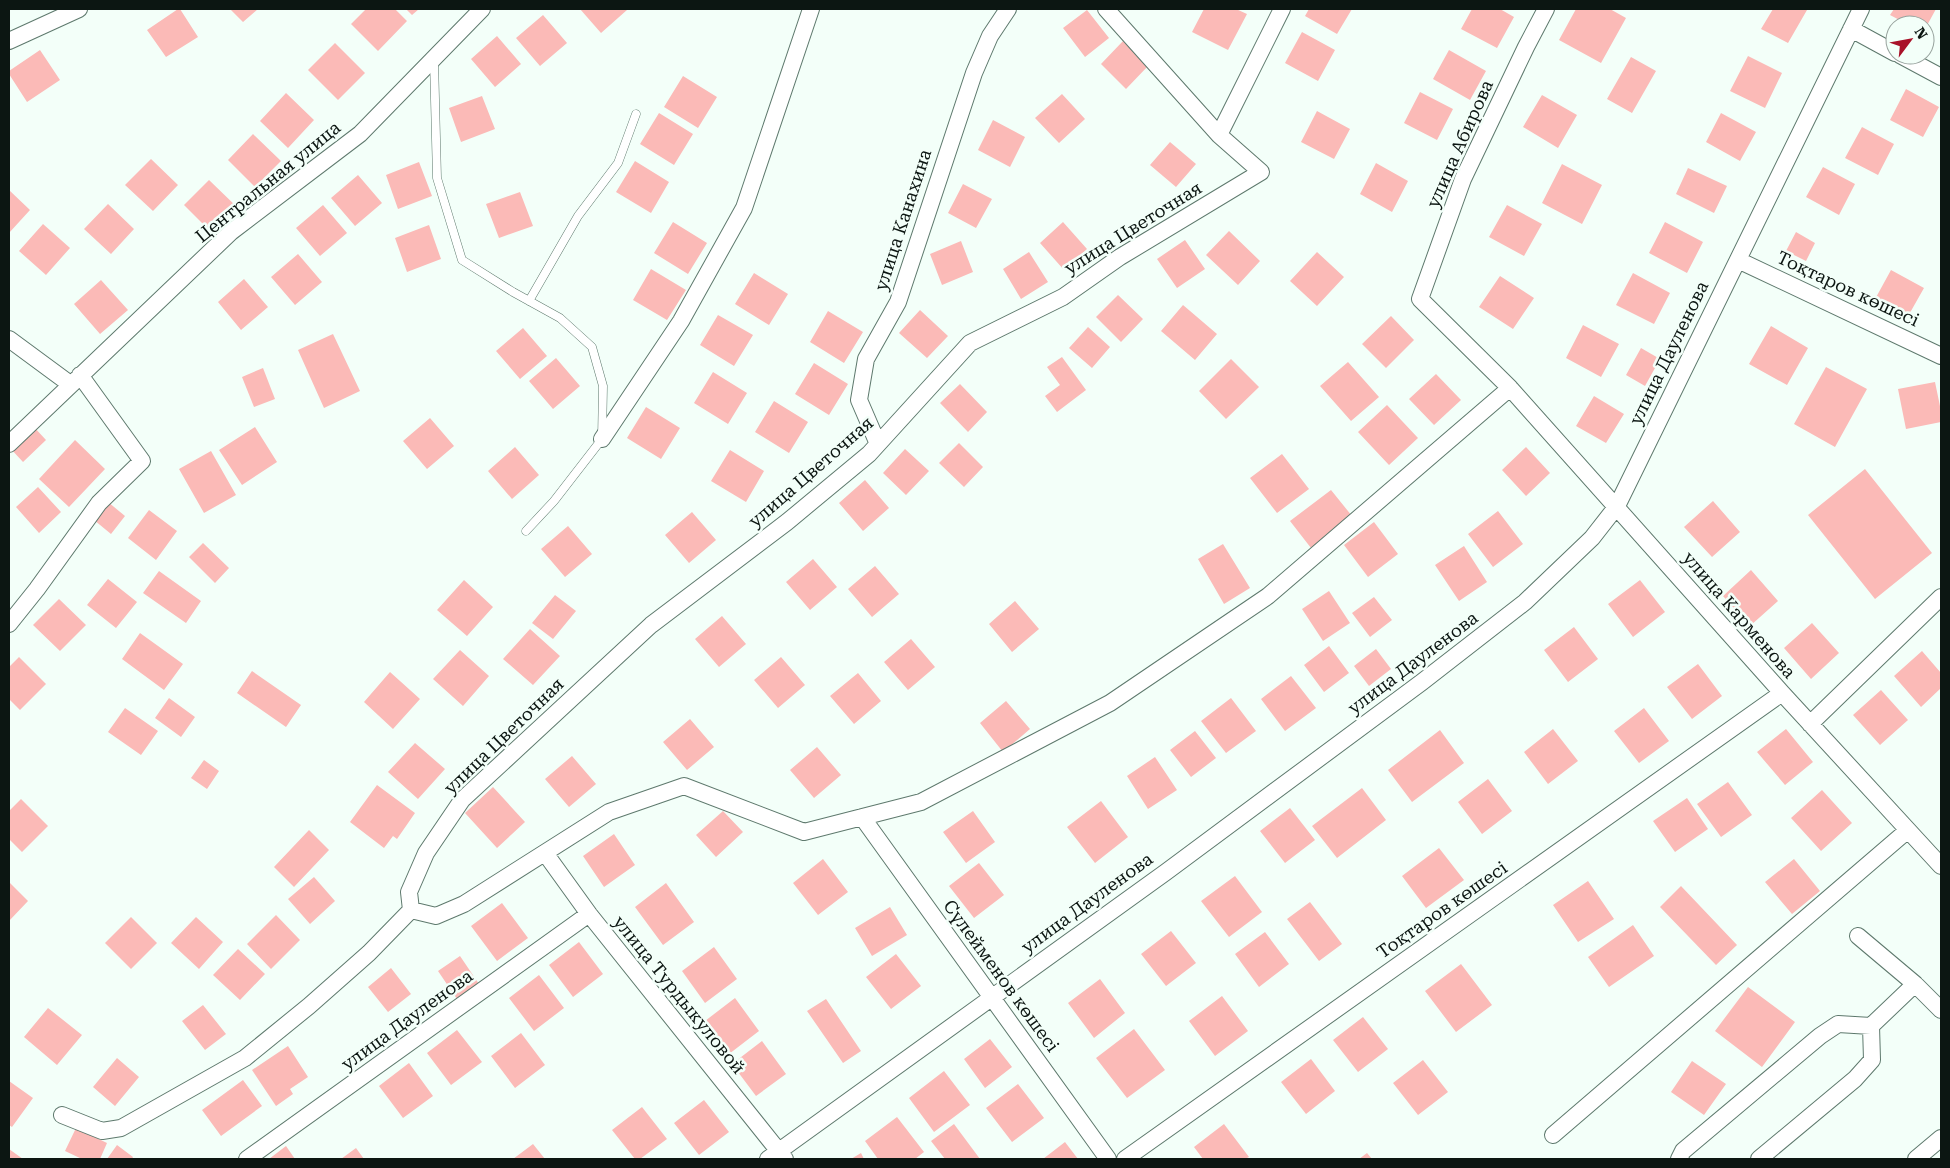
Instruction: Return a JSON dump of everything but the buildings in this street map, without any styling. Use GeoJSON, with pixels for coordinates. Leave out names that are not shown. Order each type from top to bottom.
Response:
{"type":"FeatureCollection","features":[{"type":"Feature","properties":{"kind":"street"},"geometry":{"type":"LineString","coordinates":[[9,40],[79,9]]}},
{"type":"Feature","properties":{"kind":"street","name":"Центральная улица"},"geometry":{"type":"LineString","coordinates":[[9,444],[231,232],[360,134],[482,9]]}},
{"type":"Feature","properties":{"kind":"street"},"geometry":{"type":"LineString","coordinates":[[602,439],[681,321],[744,208],[812,9]]}},
{"type":"Feature","properties":{"kind":"street","name":"улица Канахина"},"geometry":{"type":"LineString","coordinates":[[878,444],[859,400],[866,359],[898,302],[974,73],[990,36],[1008,9]]}},
{"type":"Feature","properties":{"kind":"street"},"geometry":{"type":"LineString","coordinates":[[1106,9],[1219,135],[1282,9]]}},
{"type":"Feature","properties":{"kind":"street","name":"улица Абирова"},"geometry":{"type":"LineString","coordinates":[[1420,299],[1464,179],[1526,47],[1546,9]]}},
{"type":"Feature","properties":{"kind":"street","name":"улица Дауленова"},"geometry":{"type":"LineString","coordinates":[[777,1157],[991,997],[1166,872],[1422,682],[1525,602],[1592,538],[1617,506],[1861,9]]}},
{"type":"Feature","properties":{"kind":"street"},"geometry":{"type":"LineString","coordinates":[[1851,29],[1885,48]]}},
{"type":"Feature","properties":{"kind":"street"},"geometry":{"type":"LineString","coordinates":[[1919,65],[1941,77]]}},
{"type":"Feature","properties":{"kind":"street","name":"улица Цветочная"},"geometry":{"type":"LineString","coordinates":[[411,910],[409,892],[426,853],[462,800],[651,625],[787,522],[869,454],[970,343],[1063,297],[1120,257],[1261,172],[1219,135]]}},
{"type":"Feature","properties":{"kind":"street","name":"Тоқтаров көшесі"},"geometry":{"type":"LineString","coordinates":[[1738,260],[1941,356]]}},
{"type":"Feature","properties":{"kind":"street","name":"улица Карменова"},"geometry":{"type":"LineString","coordinates":[[1420,299],[1510,388],[1782,693],[1941,866]]}},
{"type":"Feature","properties":{"kind":"street"},"geometry":{"type":"LineString","coordinates":[[9,339],[75,380],[142,462],[99,503],[37,589],[9,624]]}},
{"type":"Feature","properties":{"kind":"street"},"geometry":{"type":"LineString","coordinates":[[62,1115],[102,1131],[121,1128],[244,1058],[309,1006],[369,953],[411,910],[436,916],[464,904],[609,812],[684,786],[804,832],[921,802],[1110,704],[1268,596],[1510,388]]}},
{"type":"Feature","properties":{"kind":"street"},"geometry":{"type":"LineString","coordinates":[[1810,724],[1941,597]]}},
{"type":"Feature","properties":{"kind":"street","name":"Тоқтаров көшесі"},"geometry":{"type":"LineString","coordinates":[[1125,1159],[1782,693]]}},
{"type":"Feature","properties":{"kind":"street","name":"Сүлейменов көшесі"},"geometry":{"type":"LineString","coordinates":[[862,817],[1108,1159]]}},
{"type":"Feature","properties":{"kind":"street"},"geometry":{"type":"LineString","coordinates":[[1553,1135],[1908,830]]}},
{"type":"Feature","properties":{"kind":"street","name":"улица Турдыкуловой"},"geometry":{"type":"LineString","coordinates":[[545,853],[589,914],[777,1157]]}},
{"type":"Feature","properties":{"kind":"street","name":"улица Дауленова"},"geometry":{"type":"LineString","coordinates":[[247,1159],[589,914]]}},
{"type":"Feature","properties":{"kind":"street"},"geometry":{"type":"LineString","coordinates":[[1858,936],[1916,984],[1941,1010]]}},
{"type":"Feature","properties":{"kind":"street"},"geometry":{"type":"LineString","coordinates":[[1679,1159],[1683,1151],[1820,1036],[1838,1024],[1871,1026],[1916,984]]}},
{"type":"Feature","properties":{"kind":"street"},"geometry":{"type":"LineString","coordinates":[[1759,1159],[1855,1079],[1872,1060],[1871,1026]]}},
{"type":"Feature","properties":{"kind":"street"},"geometry":{"type":"LineString","coordinates":[[1916,1159],[1941,1138]]}},
{"type":"Feature","properties":{"kind":"lane"},"geometry":{"type":"LineString","coordinates":[[434,58],[437,178],[462,260],[560,318],[592,347],[603,386],[602,439],[554,501],[526,531]]}},
{"type":"Feature","properties":{"kind":"lane"},"geometry":{"type":"LineString","coordinates":[[529,301],[578,216],[618,163],[636,114]]}}]}
